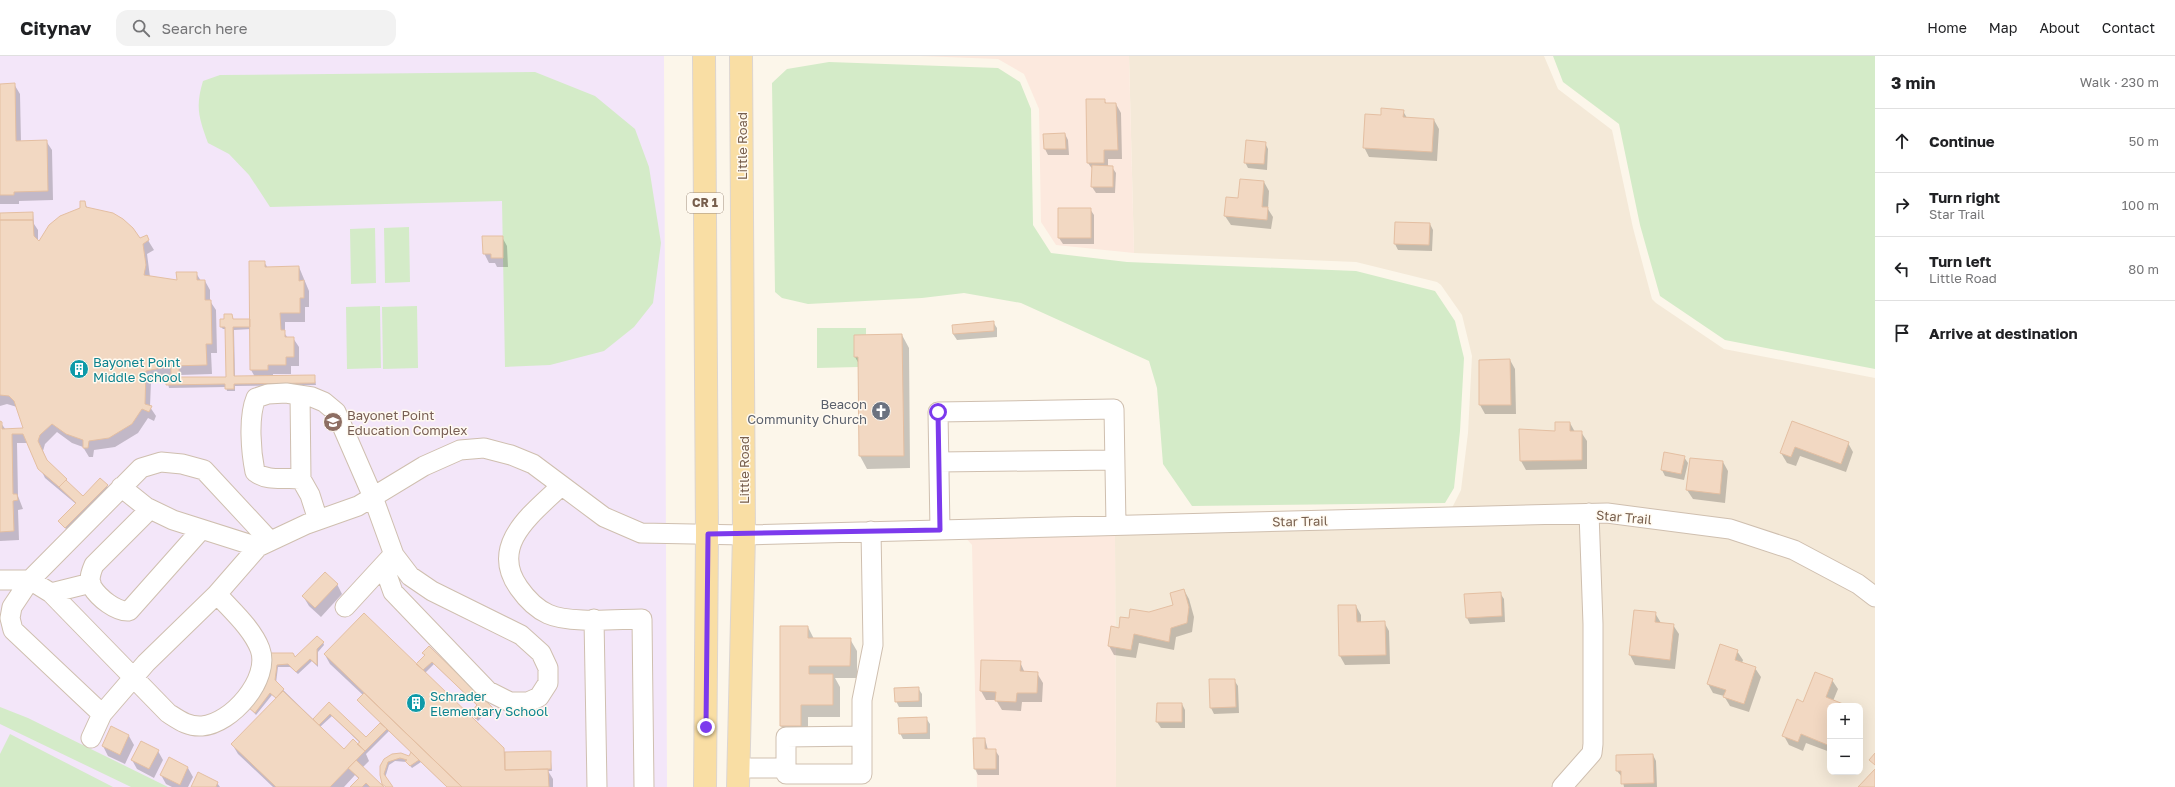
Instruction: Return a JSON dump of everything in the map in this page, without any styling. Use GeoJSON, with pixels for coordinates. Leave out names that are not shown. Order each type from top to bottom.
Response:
{"type":"FeatureCollection","features":[{"type":"Feature","properties":{"kind":"main road","name":"CR 1"},"geometry":{"type":"LineString","coordinates":[[704,56],[708,534],[705,787]]}},
{"type":"Feature","properties":{"kind":"main road","name":"Little Road"},"geometry":{"type":"LineString","coordinates":[[739,777],[744,535],[741,56]]}},
{"type":"Feature","properties":{"kind":"street"},"geometry":{"type":"LineString","coordinates":[[301,479],[262,477],[255,472],[253,460],[252,408],[256,398],[268,394],[312,397],[324,402],[336,412],[373,497],[394,555],[410,576],[432,591],[521,635],[541,653],[548,668],[548,683],[539,697],[528,702],[510,702],[488,691],[393,592],[387,575],[394,555]]}},
{"type":"Feature","properties":{"kind":"street"},"geometry":{"type":"LineString","coordinates":[[300,395],[301,479],[310,495],[318,520]]}},
{"type":"Feature","properties":{"kind":"street"},"geometry":{"type":"LineString","coordinates":[[940,530],[938,412],[1114,409],[1116,525]]}},
{"type":"Feature","properties":{"kind":"street","name":"Star Trail"},"geometry":{"type":"LineString","coordinates":[[264,544],[318,520],[358,506],[424,466],[460,450],[484,448],[511,455],[533,464],[604,517],[641,533],[744,535],[1607,513],[1730,529],[1794,550],[1858,584],[1875,597]]}},
{"type":"Feature","properties":{"kind":"street"},"geometry":{"type":"LineString","coordinates":[[939,462],[1115,460]]}},
{"type":"Feature","properties":{"kind":"street"},"geometry":{"type":"LineString","coordinates":[[102,714],[13,630],[10,618],[12,606],[30,580],[141,468],[161,462],[182,464],[204,470],[264,544]]}},
{"type":"Feature","properties":{"kind":"street"},"geometry":{"type":"LineString","coordinates":[[561,486],[525,520],[512,538],[508,561],[513,580],[526,598],[548,614],[570,619],[642,619],[644,787]]}},
{"type":"Feature","properties":{"kind":"street"},"geometry":{"type":"LineString","coordinates":[[121,487],[150,509],[201,530],[264,544]]}},
{"type":"Feature","properties":{"kind":"street"},"geometry":{"type":"LineString","coordinates":[[150,509],[94,565],[90,575],[92,587],[113,608],[121,611],[129,611],[201,530]]}},
{"type":"Feature","properties":{"kind":"street"},"geometry":{"type":"LineString","coordinates":[[1562,787],[1592,754],[1593,744],[1593,624],[1589,513]]}},
{"type":"Feature","properties":{"kind":"street"},"geometry":{"type":"LineString","coordinates":[[862,736],[786,737],[786,774],[862,774],[862,736],[862,700],[873,645],[871,531]]}},
{"type":"Feature","properties":{"kind":"street"},"geometry":{"type":"LineString","coordinates":[[91,738],[102,714],[134,676],[217,594],[264,544]]}},
{"type":"Feature","properties":{"kind":"street"},"geometry":{"type":"LineString","coordinates":[[345,607],[394,555]]}},
{"type":"Feature","properties":{"kind":"street"},"geometry":{"type":"LineString","coordinates":[[0,580],[30,580],[51,593],[134,676],[168,713],[186,724],[202,726],[218,722],[234,711],[250,693],[260,674],[262,662],[260,649],[251,634],[217,594]]}},
{"type":"Feature","properties":{"kind":"street"},"geometry":{"type":"LineString","coordinates":[[51,593],[91,583]]}},
{"type":"Feature","properties":{"kind":"street"},"geometry":{"type":"LineString","coordinates":[[594,619],[597,787]]}},
{"type":"Feature","properties":{"kind":"street"},"geometry":{"type":"LineString","coordinates":[[739,777],[786,768]]}},
{"type":"Feature","properties":{"kind":"shaded area","name":"Bayonet Point Education Complex"},"geometry":{"type":"Polygon","coordinates":[[[0,56],[664,56],[667,787],[0,787],[0,56]]]}},
{"type":"Feature","properties":{"kind":"shaded area"},"geometry":{"type":"Polygon","coordinates":[[[920,56],[1129,56],[1134,253],[1056,245],[1041,222],[1039,109],[1024,74],[998,59],[920,56]]]}},
{"type":"Feature","properties":{"kind":"shaded area"},"geometry":{"type":"Polygon","coordinates":[[[1129,56],[1544,56],[1558,89],[1612,130],[1633,228],[1652,299],[1656,303],[1724,349],[1875,378],[1875,586],[1730,520],[1452,508],[1461,490],[1468,433],[1472,356],[1462,315],[1441,285],[1437,282],[1356,262],[1134,253],[1129,56]]]}},
{"type":"Feature","properties":{"kind":"shaded area"},"geometry":{"type":"Polygon","coordinates":[[[1606,522],[1728,538],[1792,558],[1854,592],[1875,608],[1875,787],[1116,787],[1115,534],[1606,522]]]}},
{"type":"Feature","properties":{"kind":"shaded area"},"geometry":{"type":"Polygon","coordinates":[[[1115,534],[1116,787],[977,787],[972,545],[966,538],[1115,534]]]}},
{"type":"Feature","properties":{"kind":"green space"},"geometry":{"type":"Polygon","coordinates":[[[1553,56],[1875,56],[1875,369],[1725,340],[1660,296],[1640,225],[1619,124],[1563,82],[1553,56]]]}},
{"type":"Feature","properties":{"kind":"green space"},"geometry":{"type":"Polygon","coordinates":[[[829,62],[998,68],[1020,82],[1031,109],[1033,225],[1051,253],[1127,262],[1356,271],[1435,291],[1455,321],[1464,358],[1460,431],[1454,488],[1445,503],[1192,506],[1163,464],[1157,388],[1149,361],[1021,303],[964,293],[922,298],[808,304],[782,298],[775,292],[772,83],[787,69],[829,62]]]}},
{"type":"Feature","properties":{"kind":"green space"},"geometry":{"type":"Polygon","coordinates":[[[535,72],[595,96],[635,129],[649,167],[661,243],[653,303],[634,327],[604,351],[550,365],[505,367],[502,201],[270,207],[249,175],[229,154],[208,143],[199,112],[199,98],[203,81],[220,75],[535,72]]]}},
{"type":"Feature","properties":{"kind":"green space"},"geometry":{"type":"Polygon","coordinates":[[[409,227],[410,282],[385,283],[384,228],[409,227]]]}},
{"type":"Feature","properties":{"kind":"green space"},"geometry":{"type":"Polygon","coordinates":[[[375,228],[376,283],[351,284],[350,229],[375,228]]]}},
{"type":"Feature","properties":{"kind":"green space"},"geometry":{"type":"Polygon","coordinates":[[[380,306],[381,368],[347,369],[346,307],[380,306]]]}},
{"type":"Feature","properties":{"kind":"green space"},"geometry":{"type":"Polygon","coordinates":[[[417,306],[418,368],[383,369],[382,307],[417,306]]]}},
{"type":"Feature","properties":{"kind":"green space"},"geometry":{"type":"Polygon","coordinates":[[[817,328],[866,328],[866,335],[854,335],[854,357],[858,357],[858,367],[817,368],[817,328]]]}},
{"type":"Feature","properties":{"kind":"green space"},"geometry":{"type":"Polygon","coordinates":[[[0,707],[28,718],[168,787],[131,787],[0,724],[0,707]]]}},
{"type":"Feature","properties":{"kind":"green space"},"geometry":{"type":"Polygon","coordinates":[[[10,734],[113,787],[0,787],[0,754],[10,734]]]}},
{"type":"Feature","properties":{"kind":"building"},"geometry":{"type":"Polygon","coordinates":[[[15,83],[16,141],[47,140],[48,191],[14,192],[14,195],[0,195],[0,84],[15,83]]]}},
{"type":"Feature","properties":{"kind":"building"},"geometry":{"type":"Polygon","coordinates":[[[1086,99],[1105,99],[1105,103],[1116,103],[1118,150],[1104,150],[1104,163],[1087,163],[1086,99]]]}},
{"type":"Feature","properties":{"kind":"building"},"geometry":{"type":"Polygon","coordinates":[[[1381,108],[1404,110],[1403,117],[1434,119],[1432,152],[1363,148],[1365,114],[1381,115],[1381,108]]]}},
{"type":"Feature","properties":{"kind":"building"},"geometry":{"type":"Polygon","coordinates":[[[1065,133],[1066,149],[1044,149],[1043,134],[1065,133]]]}},
{"type":"Feature","properties":{"kind":"building"},"geometry":{"type":"Polygon","coordinates":[[[1246,140],[1266,142],[1264,164],[1244,163],[1246,140]]]}},
{"type":"Feature","properties":{"kind":"building"},"geometry":{"type":"Polygon","coordinates":[[[1092,165],[1113,166],[1113,187],[1091,187],[1092,165]]]}},
{"type":"Feature","properties":{"kind":"building"},"geometry":{"type":"Polygon","coordinates":[[[1240,179],[1264,181],[1262,207],[1268,207],[1267,220],[1224,216],[1226,197],[1238,198],[1240,179]]]}},
{"type":"Feature","properties":{"kind":"building","name":"Bayonet Point Middle School"},"geometry":{"type":"Polygon","coordinates":[[[80,201],[85,201],[86,207],[113,213],[123,219],[133,228],[140,238],[147,235],[149,240],[143,244],[146,265],[144,275],[177,280],[176,272],[197,272],[197,280],[205,280],[205,300],[211,300],[212,344],[206,344],[207,365],[171,366],[146,371],[145,404],[152,406],[149,412],[142,409],[132,424],[109,438],[89,441],[88,448],[83,448],[83,440],[66,434],[52,424],[40,435],[38,441],[47,460],[67,479],[59,487],[38,469],[23,434],[12,434],[13,494],[17,494],[18,500],[13,501],[14,531],[0,532],[0,421],[2,422],[2,429],[23,428],[14,401],[9,396],[0,395],[0,220],[33,220],[34,236],[39,241],[49,225],[60,216],[80,208],[80,201]]]}},
{"type":"Feature","properties":{"kind":"building"},"geometry":{"type":"Polygon","coordinates":[[[1058,208],[1091,208],[1091,238],[1058,238],[1058,208]]]}},
{"type":"Feature","properties":{"kind":"building"},"geometry":{"type":"Polygon","coordinates":[[[33,212],[33,220],[0,220],[0,213],[33,212]]]}},
{"type":"Feature","properties":{"kind":"building"},"geometry":{"type":"Polygon","coordinates":[[[1395,222],[1430,223],[1429,245],[1394,244],[1395,222]]]}},
{"type":"Feature","properties":{"kind":"building"},"geometry":{"type":"Polygon","coordinates":[[[482,236],[503,236],[503,258],[491,258],[491,254],[483,254],[482,236]]]}},
{"type":"Feature","properties":{"kind":"building"},"geometry":{"type":"Polygon","coordinates":[[[249,261],[265,261],[265,267],[299,266],[299,281],[304,280],[304,298],[300,298],[300,313],[280,313],[281,330],[285,330],[285,337],[294,337],[294,357],[286,357],[286,365],[268,365],[268,370],[250,370],[249,261]]]}},
{"type":"Feature","properties":{"kind":"building"},"geometry":{"type":"Polygon","coordinates":[[[224,314],[232,314],[233,319],[250,319],[250,327],[233,327],[234,376],[315,375],[315,383],[234,384],[234,389],[225,389],[225,384],[166,385],[166,378],[171,378],[171,366],[179,366],[179,377],[226,377],[225,327],[220,327],[220,319],[224,319],[224,314]]]}},
{"type":"Feature","properties":{"kind":"building"},"geometry":{"type":"Polygon","coordinates":[[[994,321],[994,331],[953,334],[952,325],[994,321]]]}},
{"type":"Feature","properties":{"kind":"building","name":"Beacon Community Church"},"geometry":{"type":"Polygon","coordinates":[[[902,334],[904,456],[859,456],[858,357],[854,357],[854,335],[902,334]]]}},
{"type":"Feature","properties":{"kind":"building"},"geometry":{"type":"Polygon","coordinates":[[[1510,359],[1511,405],[1479,405],[1479,360],[1510,359]]]}},
{"type":"Feature","properties":{"kind":"building"},"geometry":{"type":"Polygon","coordinates":[[[1792,421],[1849,442],[1841,464],[1795,447],[1791,457],[1780,453],[1792,421]]]}},
{"type":"Feature","properties":{"kind":"building"},"geometry":{"type":"Polygon","coordinates":[[[1555,422],[1570,422],[1570,431],[1582,431],[1582,460],[1520,461],[1519,429],[1555,431],[1555,422]]]}},
{"type":"Feature","properties":{"kind":"building"},"geometry":{"type":"Polygon","coordinates":[[[1664,452],[1685,456],[1681,474],[1661,470],[1664,452]]]}},
{"type":"Feature","properties":{"kind":"building"},"geometry":{"type":"Polygon","coordinates":[[[1690,458],[1723,461],[1720,494],[1686,490],[1690,458]]]}},
{"type":"Feature","properties":{"kind":"building"},"geometry":{"type":"Polygon","coordinates":[[[100,478],[108,485],[65,528],[58,521],[76,503],[59,487],[66,480],[83,496],[100,478]]]}},
{"type":"Feature","properties":{"kind":"building"},"geometry":{"type":"Polygon","coordinates":[[[325,572],[338,584],[315,608],[302,596],[325,572]]]}},
{"type":"Feature","properties":{"kind":"building"},"geometry":{"type":"Polygon","coordinates":[[[1184,589],[1189,607],[1187,623],[1171,628],[1169,642],[1134,634],[1131,650],[1108,646],[1111,626],[1119,628],[1120,617],[1129,618],[1130,609],[1149,612],[1173,605],[1170,593],[1184,589]]]}},
{"type":"Feature","properties":{"kind":"building"},"geometry":{"type":"Polygon","coordinates":[[[1501,592],[1502,616],[1466,618],[1464,594],[1501,592]]]}},
{"type":"Feature","properties":{"kind":"building"},"geometry":{"type":"Polygon","coordinates":[[[1338,605],[1356,605],[1357,622],[1385,621],[1386,655],[1339,656],[1338,605]]]}},
{"type":"Feature","properties":{"kind":"building"},"geometry":{"type":"Polygon","coordinates":[[[1634,610],[1656,612],[1655,622],[1674,624],[1670,660],[1629,655],[1634,610]]]}},
{"type":"Feature","properties":{"kind":"building","name":"Schrader Elementary School"},"geometry":{"type":"Polygon","coordinates":[[[364,613],[504,748],[505,770],[548,769],[549,787],[462,787],[324,654],[364,613]]]}},
{"type":"Feature","properties":{"kind":"building"},"geometry":{"type":"Polygon","coordinates":[[[780,626],[808,626],[808,638],[851,638],[850,666],[809,666],[809,674],[833,674],[833,705],[801,705],[801,726],[780,726],[780,626]]]}},
{"type":"Feature","properties":{"kind":"building"},"geometry":{"type":"Polygon","coordinates":[[[317,636],[324,642],[317,649],[317,665],[310,659],[296,672],[288,664],[277,665],[275,680],[284,689],[276,698],[270,693],[255,713],[249,708],[264,689],[268,678],[270,666],[268,653],[293,653],[295,657],[317,636]]]}},
{"type":"Feature","properties":{"kind":"building"},"geometry":{"type":"Polygon","coordinates":[[[1720,644],[1738,650],[1735,660],[1756,667],[1744,704],[1723,697],[1726,690],[1707,684],[1720,644]]]}},
{"type":"Feature","properties":{"kind":"building"},"geometry":{"type":"Polygon","coordinates":[[[429,646],[493,708],[487,715],[484,711],[476,719],[470,713],[477,705],[432,662],[423,670],[416,664],[425,655],[422,653],[429,646]]]}},
{"type":"Feature","properties":{"kind":"building"},"geometry":{"type":"Polygon","coordinates":[[[981,660],[1021,661],[1020,671],[1038,672],[1037,693],[1017,693],[1016,702],[995,701],[996,692],[980,691],[981,660]]]}},
{"type":"Feature","properties":{"kind":"building"},"geometry":{"type":"Polygon","coordinates":[[[1815,672],[1833,679],[1826,697],[1841,703],[1827,703],[1827,745],[1801,734],[1798,742],[1782,736],[1797,699],[1803,702],[1815,672]]]}},
{"type":"Feature","properties":{"kind":"building"},"geometry":{"type":"Polygon","coordinates":[[[1209,679],[1235,679],[1236,707],[1210,708],[1209,679]]]}},
{"type":"Feature","properties":{"kind":"building"},"geometry":{"type":"Polygon","coordinates":[[[919,687],[919,701],[895,702],[894,688],[919,687]]]}},
{"type":"Feature","properties":{"kind":"building"},"geometry":{"type":"Polygon","coordinates":[[[283,691],[344,749],[353,739],[365,751],[330,787],[276,787],[231,744],[283,691]]]}},
{"type":"Feature","properties":{"kind":"building"},"geometry":{"type":"Polygon","coordinates":[[[364,693],[462,787],[447,787],[357,700],[364,693]]]}},
{"type":"Feature","properties":{"kind":"building"},"geometry":{"type":"Polygon","coordinates":[[[329,702],[366,737],[380,723],[387,729],[365,751],[357,744],[360,742],[330,714],[319,725],[313,719],[329,702]]]}},
{"type":"Feature","properties":{"kind":"building"},"geometry":{"type":"Polygon","coordinates":[[[1157,703],[1182,703],[1182,722],[1156,722],[1157,703]]]}},
{"type":"Feature","properties":{"kind":"building"},"geometry":{"type":"Polygon","coordinates":[[[927,717],[927,733],[899,734],[898,718],[927,717]]]}},
{"type":"Feature","properties":{"kind":"building"},"geometry":{"type":"Polygon","coordinates":[[[111,726],[129,735],[120,755],[102,746],[111,726]]]}},
{"type":"Feature","properties":{"kind":"building"},"geometry":{"type":"Polygon","coordinates":[[[973,738],[985,738],[985,749],[996,749],[996,769],[974,769],[973,738]]]}},
{"type":"Feature","properties":{"kind":"building"},"geometry":{"type":"Polygon","coordinates":[[[141,741],[159,750],[149,769],[131,760],[141,741]]]}},
{"type":"Feature","properties":{"kind":"building"},"geometry":{"type":"Polygon","coordinates":[[[551,751],[551,769],[505,770],[505,752],[551,751]]]}},
{"type":"Feature","properties":{"kind":"building"},"geometry":{"type":"Polygon","coordinates":[[[411,752],[419,760],[410,766],[405,761],[407,760],[400,758],[388,762],[384,774],[393,787],[386,787],[382,784],[380,766],[384,759],[392,754],[401,753],[409,756],[411,752]]]}},
{"type":"Feature","properties":{"kind":"building"},"geometry":{"type":"Polygon","coordinates":[[[1875,753],[1875,765],[1869,760],[1875,753]]]}},
{"type":"Feature","properties":{"kind":"building"},"geometry":{"type":"Polygon","coordinates":[[[1653,754],[1654,783],[1621,784],[1621,771],[1616,771],[1616,755],[1653,754]]]}},
{"type":"Feature","properties":{"kind":"building"},"geometry":{"type":"Polygon","coordinates":[[[169,757],[188,767],[180,785],[160,775],[169,757]]]}},
{"type":"Feature","properties":{"kind":"building"},"geometry":{"type":"Polygon","coordinates":[[[356,760],[384,787],[370,787],[366,783],[362,787],[350,787],[359,778],[348,768],[356,760]]]}},
{"type":"Feature","properties":{"kind":"building"},"geometry":{"type":"Polygon","coordinates":[[[1875,769],[1875,787],[1858,787],[1875,769]]]}},
{"type":"Feature","properties":{"kind":"building"},"geometry":{"type":"Polygon","coordinates":[[[198,772],[218,782],[216,787],[191,787],[198,772]]]}},
{"type":"Feature","properties":{"kind":"place","name":"Bayonet Point Middle School"},"geometry":{"type":"Point","coordinates":[79,369]}},
{"type":"Feature","properties":{"kind":"place","name":"Beacon Community Church"},"geometry":{"type":"Point","coordinates":[881,411]}},
{"type":"Feature","properties":{"kind":"place","name":"Bayonet Point Education Complex"},"geometry":{"type":"Point","coordinates":[333,422]}},
{"type":"Feature","properties":{"kind":"place","name":"Schrader Elementary School"},"geometry":{"type":"Point","coordinates":[416,703]}},
{"type":"Feature","properties":{"kind":"route"},"geometry":{"type":"LineString","coordinates":[[706,727],[708,534],[744,535],[940,530],[938,412]]}}]}
